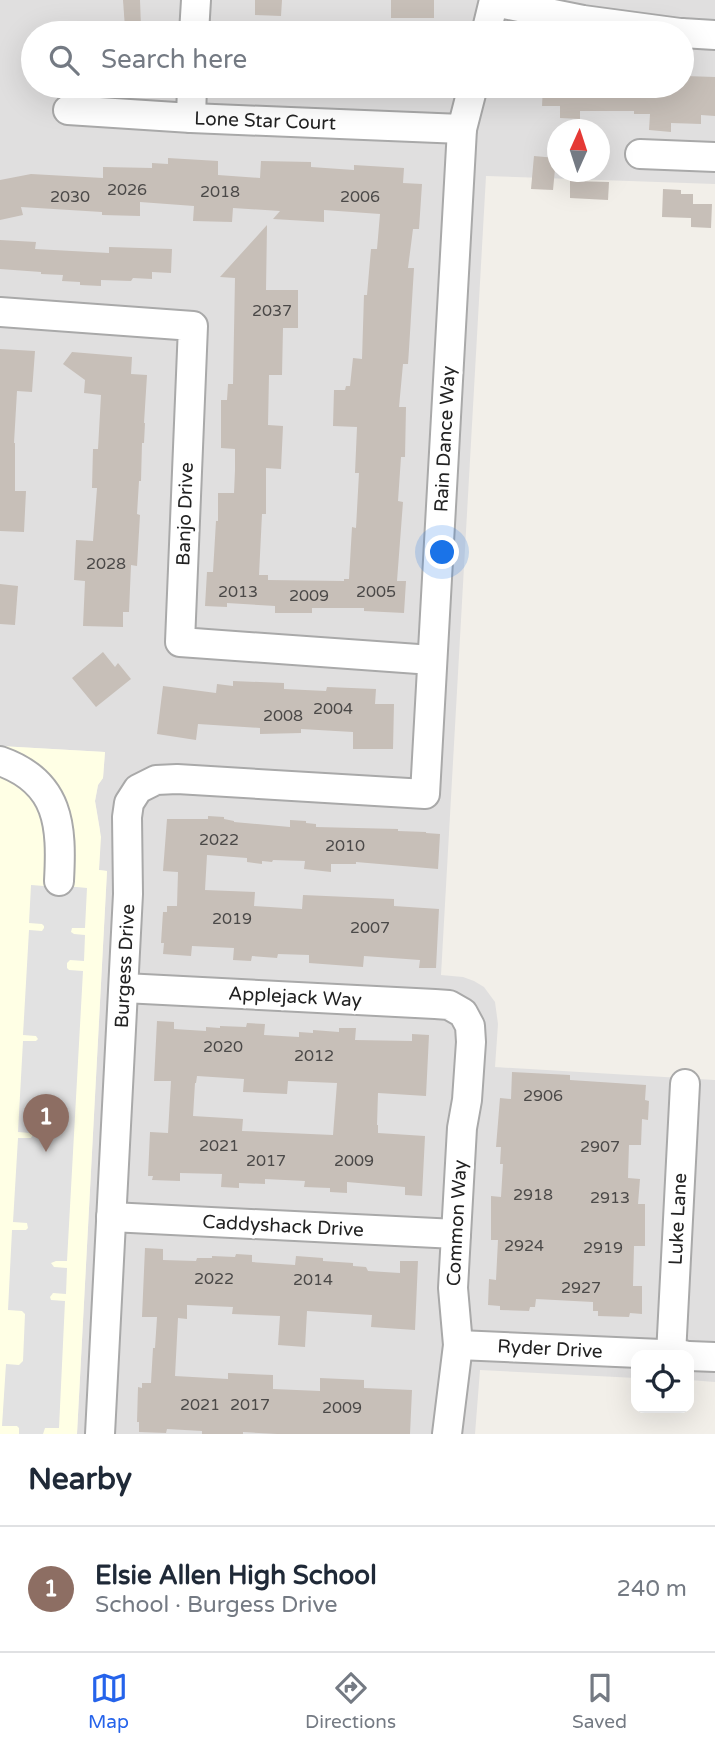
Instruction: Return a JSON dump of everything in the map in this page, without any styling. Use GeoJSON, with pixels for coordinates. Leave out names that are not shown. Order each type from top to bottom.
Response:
{"type":"FeatureCollection","features":[{"type":"Feature","properties":{"kind":"street"},"geometry":{"type":"LineString","coordinates":[[195,21],[196,0]]}},
{"type":"Feature","properties":{"kind":"street"},"geometry":{"type":"LineString","coordinates":[[489,21],[494,1],[591,21]]}},
{"type":"Feature","properties":{"kind":"street"},"geometry":{"type":"LineString","coordinates":[[694,34],[715,35]]}},
{"type":"Feature","properties":{"kind":"street"},"geometry":{"type":"LineString","coordinates":[[191,118],[192,98]]}},
{"type":"Feature","properties":{"kind":"street","name":"Rain Dance Way"},"geometry":{"type":"LineString","coordinates":[[425,794],[462,129],[470,98]]}},
{"type":"Feature","properties":{"kind":"street","name":"Lone Star Court"},"geometry":{"type":"LineString","coordinates":[[68,110],[462,129]]}},
{"type":"Feature","properties":{"kind":"street"},"geometry":{"type":"LineString","coordinates":[[640,154],[715,157]]}},
{"type":"Feature","properties":{"kind":"street","name":"Banjo Drive"},"geometry":{"type":"LineString","coordinates":[[0,312],[192,326],[180,642],[432,660]]}},
{"type":"Feature","properties":{"kind":"street"},"geometry":{"type":"LineString","coordinates":[[0,761],[31,778],[46,794],[56,811],[61,850],[59,881]]}},
{"type":"Feature","properties":{"kind":"street","name":"Burgess Drive"},"geometry":{"type":"LineString","coordinates":[[100,1434],[124,988],[129,803],[138,789],[156,780],[177,779],[425,794]]}},
{"type":"Feature","properties":{"kind":"street","name":"Applejack Way"},"geometry":{"type":"LineString","coordinates":[[124,988],[449,1005],[463,1013]]}},
{"type":"Feature","properties":{"kind":"street","name":"Common Way"},"geometry":{"type":"LineString","coordinates":[[447,1434],[458,1345],[453,1288],[471,1042],[470,1026],[463,1013]]}},
{"type":"Feature","properties":{"kind":"street","name":"Luke Lane"},"geometry":{"type":"LineString","coordinates":[[671,1350],[685,1084]]}},
{"type":"Feature","properties":{"kind":"street","name":"Caddyshack Drive"},"geometry":{"type":"LineString","coordinates":[[111,1217],[456,1234]]}},
{"type":"Feature","properties":{"kind":"street","name":"Ryder Drive"},"geometry":{"type":"LineString","coordinates":[[458,1345],[631,1352]]}},
{"type":"Feature","properties":{"kind":"street","name":"Ryder Drive"},"geometry":{"type":"LineString","coordinates":[[694,1356],[715,1357]]}},
{"type":"Feature","properties":{"kind":"shaded area"},"geometry":{"type":"Polygon","coordinates":[[[0,0],[715,0],[715,184],[610,180],[610,119],[547,119],[547,178],[486,176],[441,975],[474,981],[484,987],[495,1002],[498,1024],[495,1067],[715,1080],[715,1382],[694,1380],[694,1350],[631,1350],[631,1378],[480,1370],[475,1434],[77,1434],[107,871],[99,870],[100,830],[95,801],[98,785],[103,778],[105,752],[0,746],[0,0]]]}},
{"type":"Feature","properties":{"kind":"shaded area"},"geometry":{"type":"Polygon","coordinates":[[[0,746],[105,752],[103,778],[98,785],[95,801],[101,837],[99,870],[107,871],[77,1434],[0,1434],[0,746]]]}},
{"type":"Feature","properties":{"kind":"shaded area"},"geometry":{"type":"Polygon","coordinates":[[[31,885],[87,888],[85,928],[72,928],[71,932],[85,935],[84,961],[70,960],[67,963],[69,970],[83,971],[67,1261],[51,1263],[54,1267],[67,1268],[66,1294],[53,1293],[50,1297],[51,1300],[65,1301],[59,1428],[45,1428],[43,1434],[19,1434],[17,1426],[2,1426],[6,1364],[19,1365],[23,1361],[25,1314],[22,1311],[8,1310],[12,1230],[28,1228],[27,1223],[13,1222],[18,1138],[31,1138],[33,1135],[18,1132],[23,1041],[38,1039],[36,1036],[23,1035],[29,930],[42,931],[44,928],[42,924],[29,923],[31,885]]]}},
{"type":"Feature","properties":{"kind":"building"},"geometry":{"type":"Polygon","coordinates":[[[123,0],[140,0],[141,21],[124,21],[123,0]]]}},
{"type":"Feature","properties":{"kind":"building"},"geometry":{"type":"Polygon","coordinates":[[[255,0],[282,0],[281,16],[255,15],[255,0]]]}},
{"type":"Feature","properties":{"kind":"building"},"geometry":{"type":"Polygon","coordinates":[[[391,0],[434,0],[434,18],[391,18],[391,0]]]}},
{"type":"Feature","properties":{"kind":"building"},"geometry":{"type":"Polygon","coordinates":[[[694,76],[715,77],[715,116],[701,115],[701,124],[671,123],[671,132],[649,130],[650,114],[634,114],[634,111],[580,111],[580,119],[560,118],[560,106],[542,106],[542,98],[694,98],[694,76]]]}},
{"type":"Feature","properties":{"kind":"building"},"geometry":{"type":"Polygon","coordinates":[[[534,156],[547,157],[547,182],[554,182],[553,190],[531,189],[534,156]]]}},
{"type":"Feature","properties":{"kind":"building"},"geometry":{"type":"Polygon","coordinates":[[[168,158],[218,161],[218,175],[260,178],[261,161],[311,162],[311,167],[354,170],[354,165],[404,168],[403,183],[422,184],[419,229],[413,229],[408,268],[414,268],[409,349],[408,364],[403,364],[399,407],[406,407],[405,457],[401,457],[398,501],[403,502],[397,581],[406,581],[404,613],[364,611],[364,608],[312,608],[312,613],[275,613],[275,606],[227,603],[227,607],[205,606],[207,572],[213,572],[218,493],[234,493],[235,449],[221,448],[221,400],[227,400],[228,384],[233,384],[235,278],[220,277],[267,225],[266,290],[298,290],[298,328],[283,328],[282,375],[269,375],[268,425],[283,426],[281,469],[266,468],[266,514],[262,514],[259,575],[268,575],[268,580],[349,579],[352,527],[356,528],[359,473],[355,473],[357,427],[333,426],[334,390],[345,390],[346,386],[350,386],[353,358],[362,359],[364,295],[367,295],[371,249],[377,249],[380,214],[324,210],[324,222],[273,219],[280,211],[233,208],[232,222],[193,221],[194,206],[140,202],[140,216],[21,207],[23,215],[0,220],[0,180],[31,174],[103,178],[103,167],[152,168],[152,163],[168,164],[168,158]]]}},
{"type":"Feature","properties":{"kind":"building"},"geometry":{"type":"Polygon","coordinates":[[[570,182],[609,182],[608,200],[570,198],[570,182]]]}},
{"type":"Feature","properties":{"kind":"building"},"geometry":{"type":"Polygon","coordinates":[[[663,189],[693,194],[693,204],[712,204],[711,228],[691,227],[691,218],[662,217],[663,189]]]}},
{"type":"Feature","properties":{"kind":"building"},"geometry":{"type":"Polygon","coordinates":[[[0,240],[36,242],[35,249],[109,253],[109,247],[172,249],[171,273],[152,272],[152,279],[101,280],[101,286],[80,285],[80,282],[62,281],[63,275],[0,269],[0,240]]]}},
{"type":"Feature","properties":{"kind":"building"},"geometry":{"type":"Polygon","coordinates":[[[0,349],[35,351],[32,392],[17,391],[15,491],[26,491],[24,532],[0,531],[0,349]]]}},
{"type":"Feature","properties":{"kind":"building"},"geometry":{"type":"Polygon","coordinates":[[[72,352],[132,357],[131,374],[147,375],[137,514],[140,515],[137,566],[131,565],[129,612],[123,612],[123,627],[83,626],[85,581],[74,580],[76,540],[93,541],[97,488],[92,488],[93,449],[98,449],[101,395],[84,393],[85,380],[63,364],[72,352]]]}},
{"type":"Feature","properties":{"kind":"building"},"geometry":{"type":"Polygon","coordinates":[[[0,584],[18,586],[15,625],[0,624],[0,584]]]}},
{"type":"Feature","properties":{"kind":"building"},"geometry":{"type":"Polygon","coordinates":[[[103,652],[115,667],[118,663],[131,679],[96,707],[72,678],[103,652]]]}},
{"type":"Feature","properties":{"kind":"building"},"geometry":{"type":"Polygon","coordinates":[[[233,681],[284,683],[284,689],[376,689],[375,704],[394,704],[393,749],[353,749],[353,732],[301,729],[301,733],[260,734],[260,728],[198,724],[196,740],[157,734],[163,686],[216,693],[217,684],[233,686],[233,681]]]}},
{"type":"Feature","properties":{"kind":"building"},"geometry":{"type":"Polygon","coordinates":[[[208,816],[224,817],[234,822],[290,827],[290,820],[306,821],[316,824],[316,827],[398,829],[440,834],[438,869],[356,862],[331,864],[331,872],[304,869],[305,861],[273,860],[262,861],[262,864],[247,862],[247,858],[207,855],[205,890],[255,892],[254,906],[302,909],[303,895],[394,899],[394,906],[439,909],[436,968],[419,968],[420,960],[364,956],[363,967],[309,963],[309,955],[278,954],[277,958],[252,956],[251,961],[233,960],[234,948],[192,946],[191,956],[163,954],[163,912],[167,912],[167,906],[177,906],[178,872],[163,871],[167,819],[208,819],[208,816]]]}},
{"type":"Feature","properties":{"kind":"building"},"geometry":{"type":"Polygon","coordinates":[[[157,1021],[174,1022],[174,1029],[206,1031],[206,1027],[265,1024],[264,1035],[299,1037],[299,1032],[339,1032],[339,1028],[356,1028],[355,1040],[412,1041],[412,1034],[429,1035],[426,1096],[378,1093],[378,1133],[425,1136],[422,1196],[405,1195],[405,1187],[347,1182],[347,1193],[330,1192],[330,1188],[304,1187],[305,1181],[265,1179],[265,1184],[239,1183],[239,1188],[221,1187],[222,1174],[180,1173],[180,1181],[152,1180],[153,1176],[148,1176],[150,1132],[168,1133],[171,1081],[154,1081],[157,1021]],[[197,1076],[193,1116],[243,1119],[242,1131],[333,1135],[337,1083],[288,1081],[287,1094],[243,1092],[244,1079],[197,1076]]]}},
{"type":"Feature","properties":{"kind":"building"},"geometry":{"type":"Polygon","coordinates":[[[512,1072],[570,1075],[570,1080],[646,1085],[648,1120],[642,1119],[641,1145],[629,1145],[628,1178],[640,1179],[638,1204],[645,1204],[645,1246],[634,1246],[633,1286],[642,1286],[642,1314],[630,1313],[629,1317],[598,1316],[598,1311],[593,1311],[593,1302],[536,1299],[535,1307],[530,1307],[529,1311],[500,1310],[500,1306],[488,1305],[489,1279],[496,1280],[498,1240],[491,1240],[491,1196],[501,1197],[503,1164],[500,1164],[501,1147],[496,1147],[500,1098],[511,1099],[512,1072]]]}},
{"type":"Feature","properties":{"kind":"building"},"geometry":{"type":"Polygon","coordinates":[[[145,1248],[163,1249],[163,1260],[196,1261],[197,1258],[212,1256],[235,1257],[236,1254],[252,1255],[252,1262],[295,1265],[296,1256],[353,1263],[353,1266],[366,1267],[368,1271],[400,1273],[400,1261],[418,1261],[415,1330],[371,1327],[372,1315],[307,1311],[305,1347],[278,1345],[280,1316],[232,1314],[233,1307],[187,1305],[187,1319],[178,1318],[175,1376],[228,1379],[228,1373],[273,1375],[273,1389],[320,1391],[320,1378],[364,1380],[364,1388],[412,1390],[410,1434],[202,1434],[202,1431],[167,1429],[166,1433],[139,1432],[138,1387],[142,1388],[142,1383],[151,1383],[157,1317],[142,1317],[145,1248]]]}},
{"type":"Feature","properties":{"kind":"place","name":"Elsie Allen High School"},"geometry":{"type":"Point","coordinates":[46,1152]}}]}
